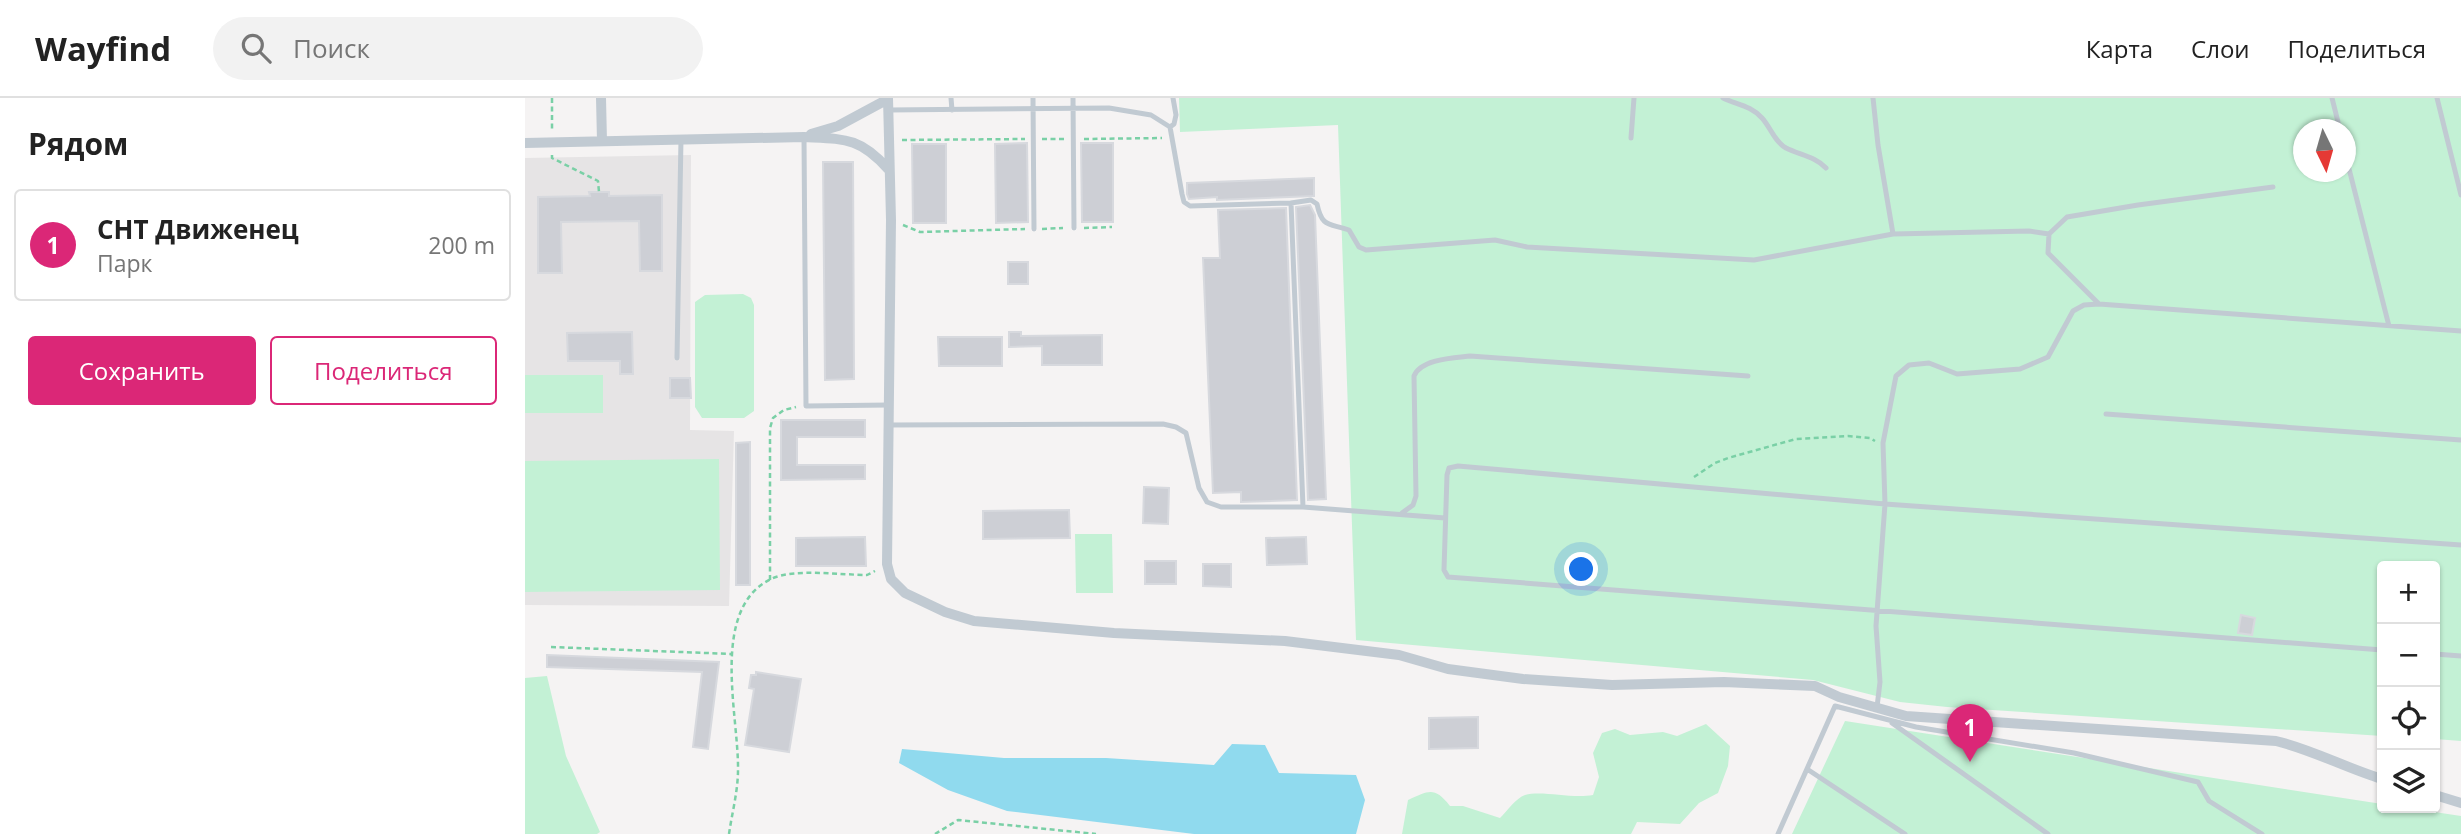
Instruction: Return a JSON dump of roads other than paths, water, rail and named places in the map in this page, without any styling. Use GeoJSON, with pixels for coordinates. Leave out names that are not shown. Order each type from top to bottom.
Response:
{"type":"FeatureCollection","features":[{"type":"Feature","properties":{"kind":"street"},"geometry":{"type":"LineString","coordinates":[[601,98],[602,141]]}},
{"type":"Feature","properties":{"kind":"street"},"geometry":{"type":"LineString","coordinates":[[804,137],[838,126],[888,102],[891,220],[887,564],[891,579],[905,593],[945,612],[974,621],[1114,634],[1285,641],[1399,655],[1448,669],[1523,679],[1612,685],[1724,682],[1815,686],[1837,702],[1877,707],[1906,716],[2276,741],[2301,747],[2352,770],[2377,778]]}},
{"type":"Feature","properties":{"kind":"street"},"geometry":{"type":"LineString","coordinates":[[525,143],[840,138],[861,144],[875,153],[888,169]]}},
{"type":"Feature","properties":{"kind":"street"},"geometry":{"type":"LineString","coordinates":[[2440,797],[2461,803]]}},
{"type":"Feature","properties":{"kind":"lane"},"geometry":{"type":"LineString","coordinates":[[951,98],[952,110]]}},
{"type":"Feature","properties":{"kind":"lane"},"geometry":{"type":"LineString","coordinates":[[1033,98],[1034,229]]}},
{"type":"Feature","properties":{"kind":"lane"},"geometry":{"type":"LineString","coordinates":[[1073,98],[1074,228]]}},
{"type":"Feature","properties":{"kind":"lane"},"geometry":{"type":"LineString","coordinates":[[1170,127],[1174,124],[1176,115],[1173,98]]}},
{"type":"Feature","properties":{"kind":"lane"},"geometry":{"type":"LineString","coordinates":[[1631,138],[1634,98]]}},
{"type":"Feature","properties":{"kind":"lane"},"geometry":{"type":"LineString","coordinates":[[1723,98],[1748,106],[1763,119],[1772,135],[1784,147],[1821,163],[1826,168]]}},
{"type":"Feature","properties":{"kind":"lane"},"geometry":{"type":"LineString","coordinates":[[1873,98],[1893,234]]}},
{"type":"Feature","properties":{"kind":"lane"},"geometry":{"type":"LineString","coordinates":[[2332,98],[2337,119]]}},
{"type":"Feature","properties":{"kind":"lane"},"geometry":{"type":"LineString","coordinates":[[2437,98],[2461,195]]}},
{"type":"Feature","properties":{"kind":"lane"},"geometry":{"type":"LineString","coordinates":[[888,102],[952,110],[1109,108],[1151,115],[1170,127],[1182,194],[1184,202],[1189,206],[1311,200],[1317,204],[1320,217],[1326,223],[1349,230],[1360,247],[1366,250],[1495,240],[1527,247],[1754,260],[1893,234],[2029,231],[2049,234]]}},
{"type":"Feature","properties":{"kind":"lane"},"geometry":{"type":"LineString","coordinates":[[804,137],[806,406],[889,405]]}},
{"type":"Feature","properties":{"kind":"lane"},"geometry":{"type":"LineString","coordinates":[[677,358],[681,139]]}},
{"type":"Feature","properties":{"kind":"lane"},"geometry":{"type":"LineString","coordinates":[[2353,182],[2389,326]]}},
{"type":"Feature","properties":{"kind":"lane"},"geometry":{"type":"LineString","coordinates":[[2099,304],[2048,253],[2049,234],[2067,218],[2138,205],[2273,187]]}},
{"type":"Feature","properties":{"kind":"lane"},"geometry":{"type":"LineString","coordinates":[[1291,203],[1303,507]]}},
{"type":"Feature","properties":{"kind":"lane"},"geometry":{"type":"LineString","coordinates":[[1877,707],[1880,682],[1877,611],[1885,503],[1883,452],[1896,376],[1909,365],[1929,363],[1957,374],[2020,369],[2048,357],[2073,312],[2084,305],[2099,304],[2461,331]]}},
{"type":"Feature","properties":{"kind":"lane"},"geometry":{"type":"LineString","coordinates":[[1399,514],[1413,505],[1416,496],[1414,376],[1416,370],[1425,365],[1470,356],[1748,376]]}},
{"type":"Feature","properties":{"kind":"lane"},"geometry":{"type":"LineString","coordinates":[[2105,414],[2461,440]]}},
{"type":"Feature","properties":{"kind":"lane"},"geometry":{"type":"LineString","coordinates":[[889,425],[1163,424],[1186,433],[1199,488],[1207,502],[1221,507],[1303,507],[1445,518]]}},
{"type":"Feature","properties":{"kind":"lane"},"geometry":{"type":"LineString","coordinates":[[2377,650],[1448,577],[1444,570],[1447,475],[1450,468],[1458,466],[1885,503],[2461,545]]}},
{"type":"Feature","properties":{"kind":"lane"},"geometry":{"type":"LineString","coordinates":[[2440,654],[2461,656]]}},
{"type":"Feature","properties":{"kind":"lane"},"geometry":{"type":"LineString","coordinates":[[1778,834],[1837,702],[1916,727],[2074,753],[2197,782],[2209,801],[2262,834]]}},
{"type":"Feature","properties":{"kind":"lane"},"geometry":{"type":"LineString","coordinates":[[1886,719],[2048,834]]}},
{"type":"Feature","properties":{"kind":"lane"},"geometry":{"type":"LineString","coordinates":[[1807,769],[1905,834]]}},
{"type":"Feature","properties":{"kind":"water"},"geometry":{"type":"Polygon","coordinates":[[[1232,744],[1265,745],[1279,773],[1356,775],[1365,800],[1356,834],[1194,834],[1007,811],[948,790],[899,763],[902,749],[1004,758],[1106,758],[1214,765],[1232,744]]]}},
{"type":"Feature","properties":{"kind":"place","name":"СНТ Движенец"},"geometry":{"type":"Point","coordinates":[1970,762]}}]}
